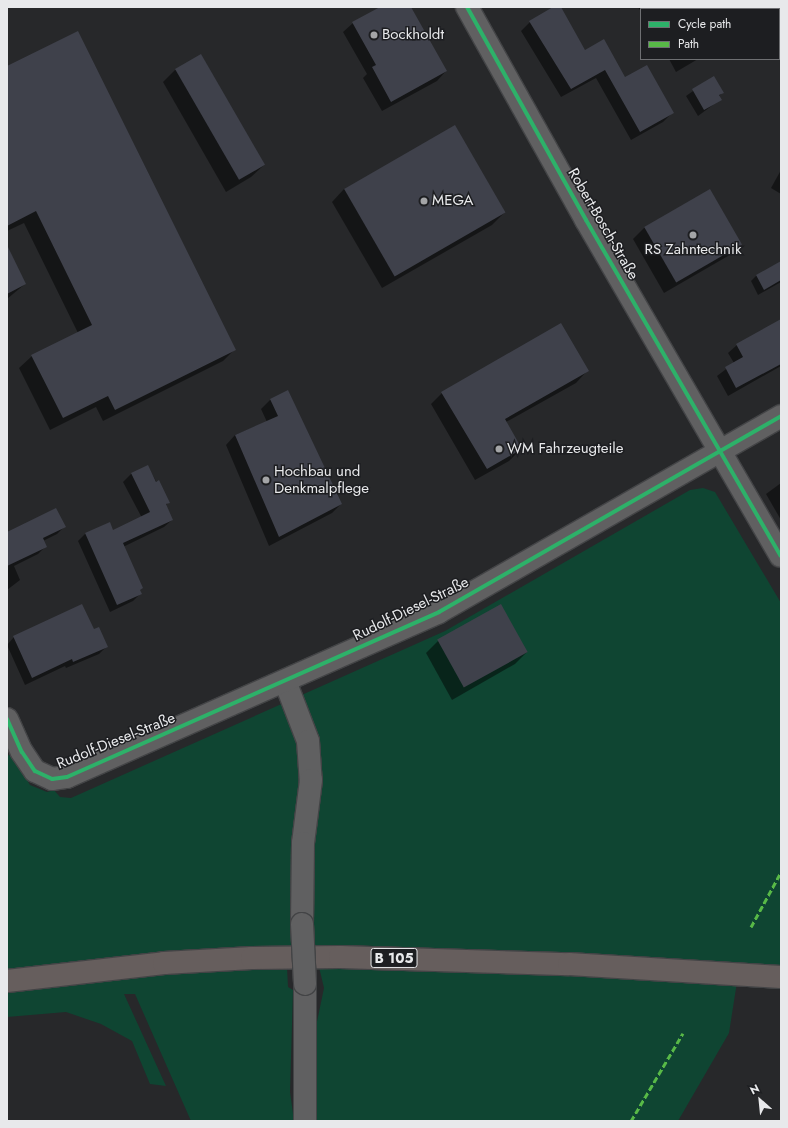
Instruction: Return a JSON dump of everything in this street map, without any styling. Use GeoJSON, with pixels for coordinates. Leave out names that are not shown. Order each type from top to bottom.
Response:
{"type":"FeatureCollection","features":[{"type":"Feature","properties":{"kind":"highway","name":"B 105"},"geometry":{"type":"LineString","coordinates":[[7,981],[164,963],[252,958],[340,957],[562,963],[781,977]]}},
{"type":"Feature","properties":{"kind":"street","name":"Robert-Bosch-Straße"},"geometry":{"type":"LineString","coordinates":[[467,7],[586,220],[781,556]]}},
{"type":"Feature","properties":{"kind":"street","name":"Rudolf-Diesel-Straße"},"geometry":{"type":"LineString","coordinates":[[7,719],[22,752],[35,771],[52,779],[67,777],[285,682],[439,612],[781,416]]}},
{"type":"Feature","properties":{"kind":"street"},"geometry":{"type":"LineString","coordinates":[[285,682],[308,741],[311,780],[303,843],[302,924],[305,984],[306,1121]]}},
{"type":"Feature","properties":{"kind":"green space"},"geometry":{"type":"Polygon","coordinates":[[[703,488],[715,492],[781,603],[781,966],[593,954],[348,945],[114,957],[7,970],[7,756],[12,754],[30,785],[47,792],[54,790],[60,797],[71,798],[445,631],[690,490],[703,488]]]}},
{"type":"Feature","properties":{"kind":"green space"},"geometry":{"type":"Polygon","coordinates":[[[287,967],[288,987],[293,990],[290,1092],[294,1121],[191,1121],[135,994],[124,994],[166,1086],[150,1084],[132,1041],[101,1024],[66,1012],[7,1017],[7,989],[138,974],[287,967]]]}},
{"type":"Feature","properties":{"kind":"green space"},"geometry":{"type":"Polygon","coordinates":[[[319,967],[476,969],[737,982],[729,1033],[678,1121],[314,1121],[314,1036],[324,988],[319,967]]]}},
{"type":"Feature","properties":{"kind":"building"},"geometry":{"type":"Polygon","coordinates":[[[380,7],[411,7],[447,71],[391,102],[372,67],[376,65],[352,22],[380,7]]]}},
{"type":"Feature","properties":{"kind":"building"},"geometry":{"type":"Polygon","coordinates":[[[553,7],[561,7],[585,50],[604,39],[625,77],[647,65],[674,113],[640,132],[605,70],[571,89],[529,21],[553,7]]]}},
{"type":"Feature","properties":{"kind":"building"},"geometry":{"type":"Polygon","coordinates":[[[78,31],[236,350],[115,410],[108,396],[63,418],[31,355],[92,325],[36,211],[7,226],[7,66],[78,31]]]}},
{"type":"Feature","properties":{"kind":"building"},"geometry":{"type":"Polygon","coordinates":[[[201,54],[265,165],[239,180],[175,69],[201,54]]]}},
{"type":"Feature","properties":{"kind":"building"},"geometry":{"type":"Polygon","coordinates":[[[714,76],[724,93],[719,95],[722,100],[704,110],[692,89],[714,76]]]}},
{"type":"Feature","properties":{"kind":"building","name":"MEGA"},"geometry":{"type":"Polygon","coordinates":[[[455,125],[506,212],[395,276],[344,189],[455,125]]]}},
{"type":"Feature","properties":{"kind":"building","name":"RS Zahntechnik"},"geometry":{"type":"Polygon","coordinates":[[[710,189],[742,244],[676,282],[644,227],[710,189]]]}},
{"type":"Feature","properties":{"kind":"building"},"geometry":{"type":"Polygon","coordinates":[[[7,245],[26,284],[7,294],[7,245]]]}},
{"type":"Feature","properties":{"kind":"building"},"geometry":{"type":"Polygon","coordinates":[[[781,261],[781,280],[764,290],[756,275],[781,261]]]}},
{"type":"Feature","properties":{"kind":"building"},"geometry":{"type":"Polygon","coordinates":[[[781,319],[781,364],[736,388],[725,367],[743,357],[736,344],[781,319]]]}},
{"type":"Feature","properties":{"kind":"building"},"geometry":{"type":"Polygon","coordinates":[[[561,323],[589,371],[505,419],[522,449],[487,469],[441,392],[561,323]]]}},
{"type":"Feature","properties":{"kind":"building"},"geometry":{"type":"Polygon","coordinates":[[[288,390],[342,504],[279,537],[235,435],[278,416],[270,399],[288,390]]]}},
{"type":"Feature","properties":{"kind":"building"},"geometry":{"type":"Polygon","coordinates":[[[148,465],[156,482],[159,480],[170,503],[166,504],[173,520],[123,543],[143,588],[140,590],[142,594],[117,605],[85,533],[110,522],[113,530],[150,512],[131,473],[148,465]]]}},
{"type":"Feature","properties":{"kind":"building"},"geometry":{"type":"Polygon","coordinates":[[[56,508],[66,527],[43,538],[47,547],[7,566],[7,532],[56,508]]]}},
{"type":"Feature","properties":{"kind":"building"},"geometry":{"type":"Polygon","coordinates":[[[82,604],[94,629],[99,627],[108,647],[73,662],[72,659],[32,678],[13,636],[82,604]]]}},
{"type":"Feature","properties":{"kind":"building"},"geometry":{"type":"Polygon","coordinates":[[[501,604],[528,652],[464,687],[437,639],[501,604]]]}},
{"type":"Feature","properties":{"kind":"marked path"},"geometry":{"type":"LineString","coordinates":[[751,927],[781,872]]}},
{"type":"Feature","properties":{"kind":"marked path"},"geometry":{"type":"LineString","coordinates":[[631,1121],[683,1033]]}},
{"type":"Feature","properties":{"kind":"cycle path"},"geometry":{"type":"LineString","coordinates":[[467,7],[586,220],[781,556]]}},
{"type":"Feature","properties":{"kind":"cycle path"},"geometry":{"type":"LineString","coordinates":[[7,719],[22,752],[35,771],[52,779],[67,777],[439,612],[781,416]]}},
{"type":"Feature","properties":{"kind":"place","name":"Bockholdt"},"geometry":{"type":"Point","coordinates":[374,35]}},
{"type":"Feature","properties":{"kind":"place","name":"MEGA"},"geometry":{"type":"Point","coordinates":[424,201]}},
{"type":"Feature","properties":{"kind":"place","name":"RS Zahntechnik"},"geometry":{"type":"Point","coordinates":[693,235]}},
{"type":"Feature","properties":{"kind":"place","name":"WM Fahrzeugteile"},"geometry":{"type":"Point","coordinates":[499,449]}},
{"type":"Feature","properties":{"kind":"place","name":"Hochbau und Denkmalpflege"},"geometry":{"type":"Point","coordinates":[266,480]}}]}
